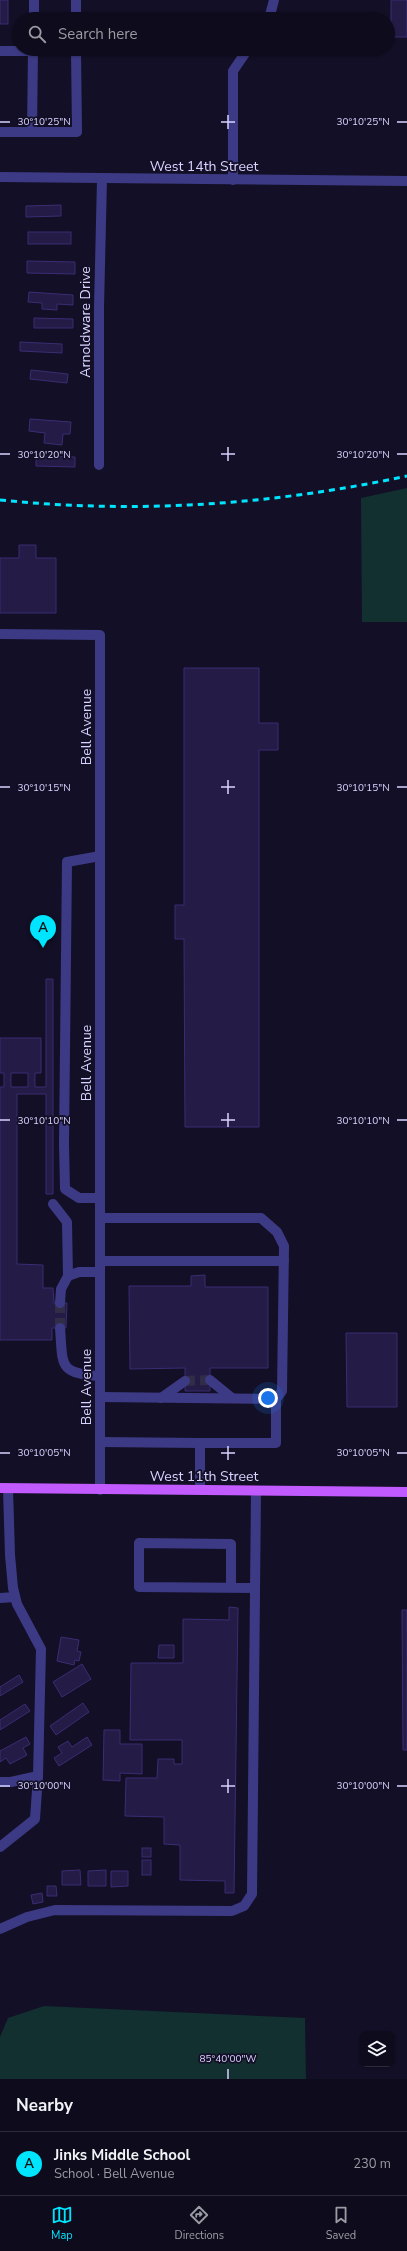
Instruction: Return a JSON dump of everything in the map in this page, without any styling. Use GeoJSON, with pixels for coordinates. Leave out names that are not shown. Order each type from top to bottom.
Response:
{"type":"FeatureCollection","features":[{"type":"Feature","properties":{"kind":"main road","name":"West 11th Street"},"geometry":{"type":"LineString","coordinates":[[4,1488],[407,1492]]}},
{"type":"Feature","properties":{"kind":"street"},"geometry":{"type":"LineString","coordinates":[[34,0],[34,12]]}},
{"type":"Feature","properties":{"kind":"street"},"geometry":{"type":"LineString","coordinates":[[76,0],[76,12]]}},
{"type":"Feature","properties":{"kind":"street"},"geometry":{"type":"LineString","coordinates":[[271,12],[274,0]]}},
{"type":"Feature","properties":{"kind":"street"},"geometry":{"type":"LineString","coordinates":[[0,51],[12,51]]}},
{"type":"Feature","properties":{"kind":"street"},"geometry":{"type":"LineString","coordinates":[[32,132],[33,56]]}},
{"type":"Feature","properties":{"kind":"street"},"geometry":{"type":"LineString","coordinates":[[0,132],[77,132],[76,56]]}},
{"type":"Feature","properties":{"kind":"street"},"geometry":{"type":"LineString","coordinates":[[233,180],[232,71],[243,56]]}},
{"type":"Feature","properties":{"kind":"street","name":"West 14th Street"},"geometry":{"type":"LineString","coordinates":[[0,177],[407,181]]}},
{"type":"Feature","properties":{"kind":"street","name":"Arnoldware Drive"},"geometry":{"type":"LineString","coordinates":[[100,465],[99,308],[102,179]]}},
{"type":"Feature","properties":{"kind":"street","name":"Bell Avenue"},"geometry":{"type":"LineString","coordinates":[[0,634],[100,635],[100,1490]]}},
{"type":"Feature","properties":{"kind":"street"},"geometry":{"type":"LineString","coordinates":[[100,856],[67,862],[64,1144],[65,1189],[79,1198],[100,1198]]}},
{"type":"Feature","properties":{"kind":"street"},"geometry":{"type":"LineString","coordinates":[[53,1204],[67,1222],[68,1276],[61,1289],[60,1303]]}},
{"type":"Feature","properties":{"kind":"street"},"geometry":{"type":"LineString","coordinates":[[100,1218],[261,1218],[277,1232],[284,1246],[282,1392],[276,1399],[276,1443],[100,1442]]}},
{"type":"Feature","properties":{"kind":"street"},"geometry":{"type":"LineString","coordinates":[[100,1261],[284,1261]]}},
{"type":"Feature","properties":{"kind":"street"},"geometry":{"type":"LineString","coordinates":[[68,1276],[79,1272],[100,1272]]}},
{"type":"Feature","properties":{"kind":"street"},"geometry":{"type":"LineString","coordinates":[[60,1328],[62,1358],[67,1369],[75,1374],[100,1376]]}},
{"type":"Feature","properties":{"kind":"street"},"geometry":{"type":"LineString","coordinates":[[210,1380],[232,1398]]}},
{"type":"Feature","properties":{"kind":"street"},"geometry":{"type":"LineString","coordinates":[[161,1398],[185,1381]]}},
{"type":"Feature","properties":{"kind":"street"},"geometry":{"type":"LineString","coordinates":[[100,1397],[276,1399]]}},
{"type":"Feature","properties":{"kind":"street"},"geometry":{"type":"LineString","coordinates":[[200,1443],[200,1490]]}},
{"type":"Feature","properties":{"kind":"street"},"geometry":{"type":"LineString","coordinates":[[0,1847],[35,1820],[38,1776],[41,1649],[15,1597],[10,1566],[4,1488]]}},
{"type":"Feature","properties":{"kind":"street"},"geometry":{"type":"LineString","coordinates":[[0,1928],[27,1917],[55,1910],[232,1911],[244,1906],[252,1894],[256,1491]]}},
{"type":"Feature","properties":{"kind":"street"},"geometry":{"type":"LineString","coordinates":[[232,1588],[231,1544],[139,1543],[139,1586],[232,1588],[255,1588]]}},
{"type":"Feature","properties":{"kind":"street"},"geometry":{"type":"LineString","coordinates":[[0,1598],[15,1597]]}},
{"type":"Feature","properties":{"kind":"street"},"geometry":{"type":"LineString","coordinates":[[0,1782],[11,1782],[38,1776]]}},
{"type":"Feature","properties":{"kind":"green space"},"geometry":{"type":"Polygon","coordinates":[[[407,488],[407,622],[362,622],[361,498],[407,488]]]}},
{"type":"Feature","properties":{"kind":"green space"},"geometry":{"type":"Polygon","coordinates":[[[44,2006],[305,2018],[306,2079],[0,2079],[0,2037],[8,2018],[44,2006]]]}},
{"type":"Feature","properties":{"kind":"building"},"geometry":{"type":"Polygon","coordinates":[[[0,0],[8,0],[8,24],[0,24],[0,0]]]}},
{"type":"Feature","properties":{"kind":"building"},"geometry":{"type":"Polygon","coordinates":[[[391,0],[407,0],[407,37],[395,37],[395,12],[391,12],[391,0]]]}},
{"type":"Feature","properties":{"kind":"building"},"geometry":{"type":"Polygon","coordinates":[[[61,205],[61,216],[26,217],[26,206],[61,205]]]}},
{"type":"Feature","properties":{"kind":"building"},"geometry":{"type":"Polygon","coordinates":[[[28,232],[71,232],[71,244],[28,244],[28,232]]]}},
{"type":"Feature","properties":{"kind":"building"},"geometry":{"type":"Polygon","coordinates":[[[27,261],[75,262],[75,274],[27,273],[27,261]]]}},
{"type":"Feature","properties":{"kind":"building"},"geometry":{"type":"Polygon","coordinates":[[[29,292],[73,295],[73,305],[57,304],[57,310],[42,309],[42,303],[28,302],[29,292]]]}},
{"type":"Feature","properties":{"kind":"building"},"geometry":{"type":"Polygon","coordinates":[[[34,318],[73,319],[73,328],[34,328],[34,318]]]}},
{"type":"Feature","properties":{"kind":"building"},"geometry":{"type":"Polygon","coordinates":[[[20,342],[62,344],[62,353],[20,351],[20,342]]]}},
{"type":"Feature","properties":{"kind":"building"},"geometry":{"type":"Polygon","coordinates":[[[31,370],[68,374],[67,383],[30,379],[31,370]]]}},
{"type":"Feature","properties":{"kind":"building"},"geometry":{"type":"Polygon","coordinates":[[[30,419],[71,422],[70,434],[63,434],[62,445],[44,443],[45,433],[29,431],[30,419]]]}},
{"type":"Feature","properties":{"kind":"building"},"geometry":{"type":"Polygon","coordinates":[[[36,456],[75,457],[75,467],[36,466],[36,456]]]}},
{"type":"Feature","properties":{"kind":"building"},"geometry":{"type":"Polygon","coordinates":[[[19,545],[36,545],[36,558],[56,558],[56,613],[0,613],[0,558],[19,558],[19,545]]]}},
{"type":"Feature","properties":{"kind":"building"},"geometry":{"type":"Polygon","coordinates":[[[184,668],[259,668],[259,723],[278,723],[278,750],[259,750],[259,1127],[185,1127],[184,939],[175,939],[175,905],[184,905],[184,668]]]}},
{"type":"Feature","properties":{"kind":"building"},"geometry":{"type":"Polygon","coordinates":[[[46,979],[53,979],[53,1194],[46,1194],[46,1094],[17,1094],[17,1264],[43,1265],[43,1288],[53,1288],[54,1303],[67,1303],[66,1328],[52,1328],[52,1340],[0,1340],[0,1087],[4,1087],[4,1073],[0,1073],[0,1038],[41,1038],[41,1073],[35,1073],[35,1087],[46,1087],[46,979]],[[11,1073],[11,1087],[28,1087],[28,1073],[11,1073]]]}},
{"type":"Feature","properties":{"kind":"building"},"geometry":{"type":"Polygon","coordinates":[[[205,1275],[205,1287],[268,1287],[268,1368],[210,1368],[210,1391],[185,1391],[185,1368],[130,1369],[129,1286],[191,1286],[191,1276],[205,1275]]]}},
{"type":"Feature","properties":{"kind":"building"},"geometry":{"type":"Polygon","coordinates":[[[346,1333],[397,1333],[397,1407],[347,1407],[346,1333]]]}},
{"type":"Feature","properties":{"kind":"building"},"geometry":{"type":"Polygon","coordinates":[[[229,1607],[238,1608],[234,1893],[225,1893],[225,1881],[180,1880],[180,1845],[164,1844],[164,1817],[125,1816],[126,1778],[157,1778],[158,1759],[174,1759],[174,1764],[182,1764],[182,1740],[130,1740],[131,1663],[183,1663],[183,1619],[229,1620],[229,1607]]]}},
{"type":"Feature","properties":{"kind":"building"},"geometry":{"type":"Polygon","coordinates":[[[402,1610],[407,1610],[407,1750],[403,1750],[402,1610]]]}},
{"type":"Feature","properties":{"kind":"building"},"geometry":{"type":"Polygon","coordinates":[[[61,1637],[79,1640],[77,1651],[81,1652],[79,1661],[75,1660],[74,1665],[57,1661],[61,1637]]]}},
{"type":"Feature","properties":{"kind":"building"},"geometry":{"type":"Polygon","coordinates":[[[159,1645],[174,1645],[174,1658],[158,1658],[159,1645]]]}},
{"type":"Feature","properties":{"kind":"building"},"geometry":{"type":"Polygon","coordinates":[[[82,1664],[91,1679],[62,1697],[53,1682],[82,1664]]]}},
{"type":"Feature","properties":{"kind":"building"},"geometry":{"type":"Polygon","coordinates":[[[19,1675],[23,1682],[0,1696],[0,1687],[19,1675]]]}},
{"type":"Feature","properties":{"kind":"building"},"geometry":{"type":"Polygon","coordinates":[[[83,1703],[89,1712],[56,1735],[50,1726],[83,1703]]]}},
{"type":"Feature","properties":{"kind":"building"},"geometry":{"type":"Polygon","coordinates":[[[25,1704],[30,1711],[0,1730],[0,1720],[25,1704]]]}},
{"type":"Feature","properties":{"kind":"building"},"geometry":{"type":"Polygon","coordinates":[[[104,1730],[120,1730],[120,1744],[142,1744],[142,1774],[120,1773],[120,1781],[103,1780],[104,1730]]]}},
{"type":"Feature","properties":{"kind":"building"},"geometry":{"type":"Polygon","coordinates":[[[26,1737],[30,1744],[23,1748],[27,1755],[10,1764],[6,1758],[0,1762],[0,1751],[26,1737]]]}},
{"type":"Feature","properties":{"kind":"building"},"geometry":{"type":"Polygon","coordinates":[[[87,1737],[92,1745],[59,1766],[54,1758],[62,1753],[58,1747],[68,1741],[72,1747],[87,1737]]]}},
{"type":"Feature","properties":{"kind":"building"},"geometry":{"type":"Polygon","coordinates":[[[142,1848],[151,1848],[151,1857],[142,1857],[142,1848]]]}},
{"type":"Feature","properties":{"kind":"building"},"geometry":{"type":"Polygon","coordinates":[[[142,1860],[151,1860],[151,1875],[142,1875],[142,1860]]]}},
{"type":"Feature","properties":{"kind":"building"},"geometry":{"type":"Polygon","coordinates":[[[80,1870],[81,1885],[62,1885],[62,1871],[80,1870]]]}},
{"type":"Feature","properties":{"kind":"building"},"geometry":{"type":"Polygon","coordinates":[[[106,1870],[106,1886],[88,1886],[88,1871],[106,1870]]]}},
{"type":"Feature","properties":{"kind":"building"},"geometry":{"type":"Polygon","coordinates":[[[111,1871],[128,1871],[128,1886],[111,1887],[111,1871]]]}},
{"type":"Feature","properties":{"kind":"building"},"geometry":{"type":"Polygon","coordinates":[[[47,1886],[56,1886],[57,1896],[47,1896],[47,1886]]]}},
{"type":"Feature","properties":{"kind":"building"},"geometry":{"type":"Polygon","coordinates":[[[42,1893],[43,1902],[33,1904],[31,1895],[42,1893]]]}},
{"type":"Feature","properties":{"kind":"tunnel"},"geometry":{"type":"LineString","coordinates":[[60,1303],[60,1328]]}},
{"type":"Feature","properties":{"kind":"tunnel"},"geometry":{"type":"LineString","coordinates":[[185,1381],[210,1380]]}},
{"type":"Feature","properties":{"kind":"railway"},"geometry":{"type":"LineString","coordinates":[[0,500],[102,506],[204,504],[306,494],[407,476]]}},
{"type":"Feature","properties":{"kind":"place","name":"Jinks Middle School"},"geometry":{"type":"Point","coordinates":[43,948]}}]}
